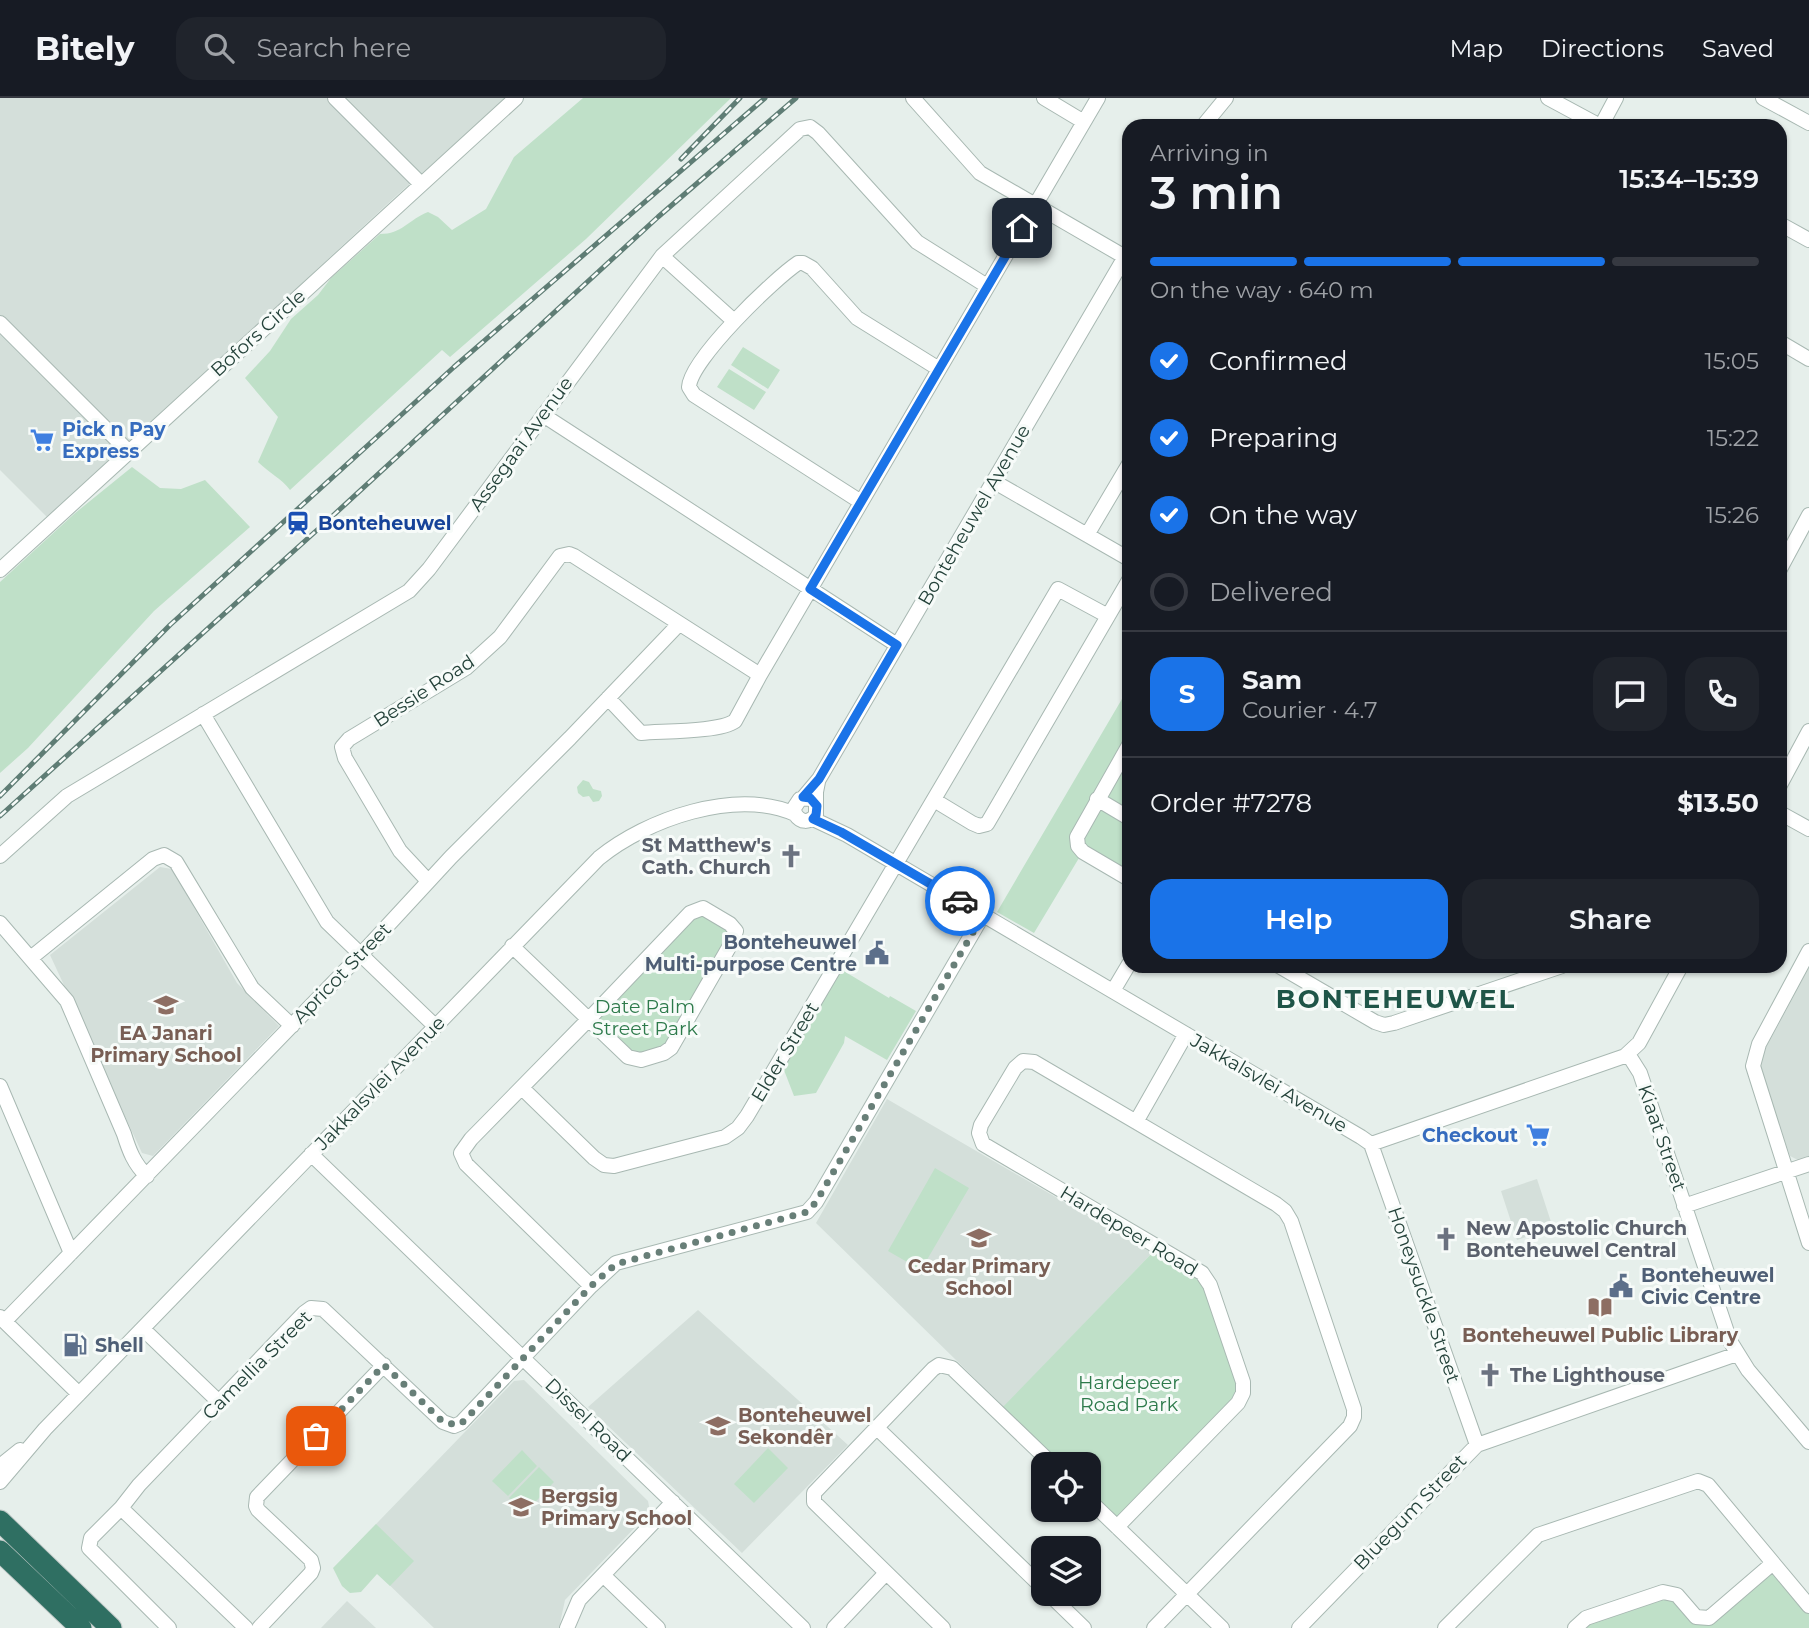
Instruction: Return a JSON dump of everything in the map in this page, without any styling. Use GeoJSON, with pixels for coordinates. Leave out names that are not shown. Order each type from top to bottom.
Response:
{"type":"FeatureCollection","features":[{"type":"Feature","properties":{"kind":"highway"},"geometry":{"type":"LineString","coordinates":[[0,1521],[111,1628]]}},
{"type":"Feature","properties":{"kind":"highway"},"geometry":{"type":"LineString","coordinates":[[0,1551],[81,1628]]}},
{"type":"Feature","properties":{"kind":"street"},"geometry":{"type":"LineString","coordinates":[[335,98],[421,184]]}},
{"type":"Feature","properties":{"kind":"street","name":"Bofors Circle"},"geometry":{"type":"LineString","coordinates":[[0,570],[516,98]]}},
{"type":"Feature","properties":{"kind":"street"},"geometry":{"type":"LineString","coordinates":[[913,98],[980,173],[1122,251]]}},
{"type":"Feature","properties":{"kind":"street"},"geometry":{"type":"LineString","coordinates":[[1044,98],[1084,122]]}},
{"type":"Feature","properties":{"kind":"street"},"geometry":{"type":"LineString","coordinates":[[608,698],[641,733],[729,725],[735,721],[1098,98]]}},
{"type":"Feature","properties":{"kind":"street"},"geometry":{"type":"LineString","coordinates":[[1209,119],[1226,98]]}},
{"type":"Feature","properties":{"kind":"street"},"geometry":{"type":"LineString","coordinates":[[1548,98],[1587,119]]}},
{"type":"Feature","properties":{"kind":"street"},"geometry":{"type":"LineString","coordinates":[[1604,119],[1616,98]]}},
{"type":"Feature","properties":{"kind":"street"},"geometry":{"type":"LineString","coordinates":[[1763,98],[1809,123]]}},
{"type":"Feature","properties":{"kind":"street","name":"Assegaai Avenue"},"geometry":{"type":"LineString","coordinates":[[0,856],[67,796],[409,591],[429,569],[662,256],[800,129],[810,127],[818,133],[917,242],[987,286]]}},
{"type":"Feature","properties":{"kind":"street"},"geometry":{"type":"LineString","coordinates":[[1787,228],[1809,240]]}},
{"type":"Feature","properties":{"kind":"street"},"geometry":{"type":"LineString","coordinates":[[662,256],[734,321]]}},
{"type":"Feature","properties":{"kind":"street","name":"Bonteheuwel Avenue"},"geometry":{"type":"LineString","coordinates":[[807,807],[819,779],[1122,262]]}},
{"type":"Feature","properties":{"kind":"street"},"geometry":{"type":"LineString","coordinates":[[861,502],[691,391],[689,382],[692,376],[734,321],[798,263],[812,268],[857,318],[939,369]]}},
{"type":"Feature","properties":{"kind":"street"},"geometry":{"type":"LineString","coordinates":[[0,323],[128,452]]}},
{"type":"Feature","properties":{"kind":"street"},"geometry":{"type":"LineString","coordinates":[[1787,346],[1809,359]]}},
{"type":"Feature","properties":{"kind":"street"},"geometry":{"type":"LineString","coordinates":[[542,415],[897,645]]}},
{"type":"Feature","properties":{"kind":"street"},"geometry":{"type":"LineString","coordinates":[[1087,535],[1122,476]]}},
{"type":"Feature","properties":{"kind":"street"},"geometry":{"type":"LineString","coordinates":[[993,481],[1122,555]]}},
{"type":"Feature","properties":{"kind":"street"},"geometry":{"type":"LineString","coordinates":[[1787,556],[1809,515]]}},
{"type":"Feature","properties":{"kind":"street","name":"Bessie Road"},"geometry":{"type":"LineString","coordinates":[[428,881],[400,851],[345,758],[342,747],[345,742],[466,668],[500,637],[555,561],[565,554],[574,556],[760,675]]}},
{"type":"Feature","properties":{"kind":"street","name":"Elder Street"},"geometry":{"type":"LineString","coordinates":[[522,1087],[604,1165],[614,1166],[716,1140],[733,1133],[747,1116],[1058,589],[1108,616]]}},
{"type":"Feature","properties":{"kind":"street"},"geometry":{"type":"LineString","coordinates":[[933,800],[972,823],[987,824],[1122,592]]}},
{"type":"Feature","properties":{"kind":"street","name":"Apricot Street"},"geometry":{"type":"LineString","coordinates":[[3,1319],[147,1176],[428,881],[679,624]]}},
{"type":"Feature","properties":{"kind":"street"},"geometry":{"type":"LineString","coordinates":[[203,714],[321,914],[435,1026]]}},
{"type":"Feature","properties":{"kind":"street"},"geometry":{"type":"LineString","coordinates":[[1787,772],[1809,731]]}},
{"type":"Feature","properties":{"kind":"street"},"geometry":{"type":"LineString","coordinates":[[1122,765],[1097,799],[1079,830],[1077,846],[1122,875]]}},
{"type":"Feature","properties":{"kind":"street"},"geometry":{"type":"LineString","coordinates":[[1097,799],[1122,814]]}},
{"type":"Feature","properties":{"kind":"street","name":"Jakkalsvlei Avenue"},"geometry":{"type":"LineString","coordinates":[[0,1482],[45,1429],[599,858],[640,831],[695,811],[725,807],[807,807],[841,832],[1371,1144]]}},
{"type":"Feature","properties":{"kind":"street"},"geometry":{"type":"LineString","coordinates":[[1787,817],[1809,829]]}},
{"type":"Feature","properties":{"kind":"street"},"geometry":{"type":"LineString","coordinates":[[32,957],[153,859],[169,856],[176,862],[252,988],[292,1026]]}},
{"type":"Feature","properties":{"kind":"street"},"geometry":{"type":"LineString","coordinates":[[512,946],[589,1019],[634,1059],[641,1060],[664,1053],[675,1042],[732,942],[736,930],[703,908],[694,910],[589,1019],[522,1087],[461,1153],[462,1158],[591,1286]]}},
{"type":"Feature","properties":{"kind":"street","name":"Camellia Street"},"geometry":{"type":"LineString","coordinates":[[169,1628],[89,1548],[91,1538],[304,1313],[318,1307],[329,1313],[443,1422],[454,1426],[464,1421],[609,1268],[622,1261],[807,1212],[816,1202],[983,915]]}},
{"type":"Feature","properties":{"kind":"street"},"geometry":{"type":"LineString","coordinates":[[0,923],[32,957],[67,1001],[110,1100],[129,1152],[147,1176]]}},
{"type":"Feature","properties":{"kind":"street"},"geometry":{"type":"LineString","coordinates":[[1809,951],[1759,1044],[1753,1061],[1754,1077],[1809,1243]]}},
{"type":"Feature","properties":{"kind":"street"},"geometry":{"type":"LineString","coordinates":[[1113,991],[1124,973]]}},
{"type":"Feature","properties":{"kind":"street"},"geometry":{"type":"LineString","coordinates":[[1291,973],[1374,1022],[1384,1025],[1541,973]]}},
{"type":"Feature","properties":{"kind":"street"},"geometry":{"type":"LineString","coordinates":[[1371,1144],[1618,1060],[1628,1054],[1645,1033],[1677,973]]}},
{"type":"Feature","properties":{"kind":"street"},"geometry":{"type":"LineString","coordinates":[[1154,1628],[1350,1426],[1354,1413],[1291,1221],[1285,1211],[1136,1122],[1186,1034]]}},
{"type":"Feature","properties":{"kind":"street","name":"Kiaat Street"},"geometry":{"type":"LineString","coordinates":[[1628,1054],[1640,1073],[1726,1331],[1737,1354],[1809,1442]]}},
{"type":"Feature","properties":{"kind":"street","name":"Hardepeer Road"},"geometry":{"type":"LineString","coordinates":[[1117,1527],[1241,1398],[1243,1382],[1210,1285],[1198,1271],[985,1146],[979,1133],[1015,1068],[1027,1061],[1034,1062],[1136,1122]]}},
{"type":"Feature","properties":{"kind":"street"},"geometry":{"type":"LineString","coordinates":[[0,1086],[71,1253]]}},
{"type":"Feature","properties":{"kind":"street","name":"Honeysuckle Street"},"geometry":{"type":"LineString","coordinates":[[1371,1144],[1477,1445]]}},
{"type":"Feature","properties":{"kind":"street","name":"Dissel Road"},"geometry":{"type":"LineString","coordinates":[[312,1154],[803,1628]]}},
{"type":"Feature","properties":{"kind":"street"},"geometry":{"type":"LineString","coordinates":[[1684,1206],[1809,1164]]}},
{"type":"Feature","properties":{"kind":"street"},"geometry":{"type":"LineString","coordinates":[[3,1319],[79,1394]]}},
{"type":"Feature","properties":{"kind":"street"},"geometry":{"type":"LineString","coordinates":[[143,1329],[219,1402]]}},
{"type":"Feature","properties":{"kind":"street"},"geometry":{"type":"LineString","coordinates":[[1703,1365],[1719,1352],[1726,1331]]}},
{"type":"Feature","properties":{"kind":"street","name":"Bluegum Street"},"geometry":{"type":"LineString","coordinates":[[1298,1628],[1477,1445],[1737,1354]]}},
{"type":"Feature","properties":{"kind":"street"},"geometry":{"type":"LineString","coordinates":[[259,1628],[313,1568],[311,1560],[258,1510],[257,1497],[384,1365]]}},
{"type":"Feature","properties":{"kind":"street"},"geometry":{"type":"LineString","coordinates":[[943,1628],[814,1502],[813,1497],[818,1488],[876,1427],[939,1365],[952,1368],[1039,1452]]}},
{"type":"Feature","properties":{"kind":"street"},"geometry":{"type":"LineString","coordinates":[[876,1427],[1031,1576]]}},
{"type":"Feature","properties":{"kind":"street","name":"Jakkalsvlei Avenue"},"geometry":{"type":"LineString","coordinates":[[0,1466],[45,1429]]}},
{"type":"Feature","properties":{"kind":"street"},"geometry":{"type":"LineString","coordinates":[[1445,1628],[1538,1535],[1694,1481],[1708,1485],[1806,1598]]}},
{"type":"Feature","properties":{"kind":"street"},"geometry":{"type":"LineString","coordinates":[[567,1628],[579,1600],[673,1502]]}},
{"type":"Feature","properties":{"kind":"street"},"geometry":{"type":"LineString","coordinates":[[121,1508],[246,1628]]}},
{"type":"Feature","properties":{"kind":"street"},"geometry":{"type":"LineString","coordinates":[[1101,1512],[1222,1628]]}},
{"type":"Feature","properties":{"kind":"street"},"geometry":{"type":"LineString","coordinates":[[1575,1628],[1593,1615],[1667,1591],[1677,1595],[1696,1617],[1709,1618],[1773,1563]]}},
{"type":"Feature","properties":{"kind":"street"},"geometry":{"type":"LineString","coordinates":[[834,1628],[886,1573]]}},
{"type":"Feature","properties":{"kind":"street"},"geometry":{"type":"LineString","coordinates":[[603,1575],[658,1628]]}},
{"type":"Feature","properties":{"kind":"street"},"geometry":{"type":"LineString","coordinates":[[1061,1606],[1084,1628]]}},
{"type":"Feature","properties":{"kind":"shaded area"},"geometry":{"type":"Polygon","coordinates":[[[0,98],[507,98],[396,196],[48,518],[0,470],[0,98]]]}},
{"type":"Feature","properties":{"kind":"shaded area","name":"EA Janari Primary School"},"geometry":{"type":"Polygon","coordinates":[[[160,867],[172,869],[237,983],[279,1026],[153,1156],[142,1153],[50,955],[160,867]]]}},
{"type":"Feature","properties":{"kind":"shaded area"},"geometry":{"type":"Polygon","coordinates":[[[1809,968],[1809,1157],[1798,1160],[1790,1156],[1760,1071],[1762,1055],[1809,968]]]}},
{"type":"Feature","properties":{"kind":"shaded area","name":"Cedar Primary School"},"geometry":{"type":"Polygon","coordinates":[[[887,1099],[1152,1253],[1004,1407],[816,1223],[887,1099]]]}},
{"type":"Feature","properties":{"kind":"shaded area"},"geometry":{"type":"Polygon","coordinates":[[[1537,1179],[1553,1228],[1517,1240],[1501,1191],[1537,1179]]]}},
{"type":"Feature","properties":{"kind":"shaded area","name":"Bonteheuwel Sekondêr"},"geometry":{"type":"Polygon","coordinates":[[[698,1310],[848,1445],[742,1553],[588,1407],[698,1310]]]}},
{"type":"Feature","properties":{"kind":"shaded area","name":"Bergsig Primary School"},"geometry":{"type":"Polygon","coordinates":[[[524,1380],[648,1501],[650,1512],[565,1600],[559,1628],[434,1628],[352,1549],[514,1381],[524,1380]]]}},
{"type":"Feature","properties":{"kind":"shaded area"},"geometry":{"type":"Polygon","coordinates":[[[347,1601],[376,1628],[321,1628],[347,1601]]]}},
{"type":"Feature","properties":{"kind":"green space"},"geometry":{"type":"Polygon","coordinates":[[[583,98],[731,98],[586,239],[450,357],[442,350],[290,490],[258,462],[278,417],[245,378],[270,351],[291,319],[380,234],[394,232],[428,212],[452,230],[486,209],[514,157],[583,98]]]}},
{"type":"Feature","properties":{"kind":"green space"},"geometry":{"type":"Polygon","coordinates":[[[743,347],[780,370],[768,389],[731,365],[743,347]]]}},
{"type":"Feature","properties":{"kind":"green space"},"geometry":{"type":"Polygon","coordinates":[[[729,369],[766,392],[754,410],[717,387],[729,369]]]}},
{"type":"Feature","properties":{"kind":"green space"},"geometry":{"type":"Polygon","coordinates":[[[132,467],[160,488],[181,489],[205,480],[250,527],[154,611],[28,748],[0,773],[0,582],[74,514],[132,467]]]}},
{"type":"Feature","properties":{"kind":"green space"},"geometry":{"type":"Polygon","coordinates":[[[1122,699],[1122,883],[1079,858],[1034,933],[997,912],[1122,699]]]}},
{"type":"Feature","properties":{"kind":"green space"},"geometry":{"type":"Polygon","coordinates":[[[583,780],[589,782],[593,789],[601,791],[599,801],[593,802],[589,796],[583,797],[578,793],[577,787],[583,780]]]}},
{"type":"Feature","properties":{"kind":"green space","name":"Date Palm Street Park"},"geometry":{"type":"Polygon","coordinates":[[[701,913],[727,927],[730,935],[669,1042],[661,1050],[634,1054],[599,1017],[693,916],[701,913]]]}},
{"type":"Feature","properties":{"kind":"green space"},"geometry":{"type":"Polygon","coordinates":[[[842,970],[916,1011],[887,1060],[845,1036],[844,1043],[816,1093],[794,1096],[782,1065],[837,972],[842,970]]]}},
{"type":"Feature","properties":{"kind":"green space"},"geometry":{"type":"Polygon","coordinates":[[[935,1168],[969,1188],[921,1270],[888,1251],[935,1168]]]}},
{"type":"Feature","properties":{"kind":"green space","name":"Hardepeer Road Park"},"geometry":{"type":"Polygon","coordinates":[[[1155,1250],[1197,1274],[1205,1285],[1239,1378],[1235,1399],[1119,1517],[1101,1505],[1101,1452],[1044,1452],[1000,1410],[1155,1250]]]}},
{"type":"Feature","properties":{"kind":"green space"},"geometry":{"type":"Polygon","coordinates":[[[768,1448],[788,1468],[754,1503],[734,1484],[768,1448]]]}},
{"type":"Feature","properties":{"kind":"green space"},"geometry":{"type":"Polygon","coordinates":[[[522,1450],[537,1466],[508,1496],[492,1481],[522,1450]]]}},
{"type":"Feature","properties":{"kind":"green space"},"geometry":{"type":"Polygon","coordinates":[[[539,1467],[554,1482],[525,1513],[509,1498],[539,1467]]]}},
{"type":"Feature","properties":{"kind":"green space"},"geometry":{"type":"Polygon","coordinates":[[[376,1524],[414,1561],[390,1586],[377,1574],[361,1592],[350,1593],[342,1586],[333,1568],[376,1524]]]}},
{"type":"Feature","properties":{"kind":"green space"},"geometry":{"type":"Polygon","coordinates":[[[1771,1572],[1776,1573],[1809,1611],[1809,1628],[1580,1628],[1662,1595],[1673,1597],[1696,1622],[1771,1572]]]}},
{"type":"Feature","properties":{"kind":"railway"},"geometry":{"type":"LineString","coordinates":[[681,159],[740,98]]}},
{"type":"Feature","properties":{"kind":"railway"},"geometry":{"type":"LineString","coordinates":[[0,796],[170,625],[454,367],[765,98]]}},
{"type":"Feature","properties":{"kind":"railway"},"geometry":{"type":"LineString","coordinates":[[0,816],[658,217],[796,98]]}},
{"type":"Feature","properties":{"kind":"way so far"},"geometry":{"type":"LineString","coordinates":[[316,1436],[384,1365],[443,1422],[458,1425],[609,1268],[622,1261],[807,1212],[816,1202],[983,915],[960,901]]}},
{"type":"Feature","properties":{"kind":"place","name":"Pick n Pay Express"},"geometry":{"type":"Point","coordinates":[42,440]}},
{"type":"Feature","properties":{"kind":"place","name":"Bonteheuwel"},"geometry":{"type":"Point","coordinates":[298,523]}},
{"type":"Feature","properties":{"kind":"place","name":"St Matthew's Cath. Church"},"geometry":{"type":"Point","coordinates":[791,856]}},
{"type":"Feature","properties":{"kind":"place","name":"Bonteheuwel Multi-purpose Centre"},"geometry":{"type":"Point","coordinates":[877,953]}},
{"type":"Feature","properties":{"kind":"place","name":"EA Janari Primary School"},"geometry":{"type":"Point","coordinates":[166,1005]}},
{"type":"Feature","properties":{"kind":"place","name":"Checkout"},"geometry":{"type":"Point","coordinates":[1538,1135]}},
{"type":"Feature","properties":{"kind":"place","name":"Cedar Primary School"},"geometry":{"type":"Point","coordinates":[979,1238]}},
{"type":"Feature","properties":{"kind":"place","name":"New Apostolic Church Bonteheuwel Central"},"geometry":{"type":"Point","coordinates":[1446,1239]}},
{"type":"Feature","properties":{"kind":"place","name":"Bonteheuwel Civic Centre"},"geometry":{"type":"Point","coordinates":[1621,1286]}},
{"type":"Feature","properties":{"kind":"place","name":"Bonteheuwel Public Library"},"geometry":{"type":"Point","coordinates":[1600,1307]}},
{"type":"Feature","properties":{"kind":"place","name":"Shell"},"geometry":{"type":"Point","coordinates":[75,1345]}},
{"type":"Feature","properties":{"kind":"place","name":"The Lighthouse"},"geometry":{"type":"Point","coordinates":[1490,1375]}},
{"type":"Feature","properties":{"kind":"place","name":"Bonteheuwel Sekondêr"},"geometry":{"type":"Point","coordinates":[718,1426]}},
{"type":"Feature","properties":{"kind":"place","name":"Bergsig Primary School"},"geometry":{"type":"Point","coordinates":[521,1507]}},
{"type":"Feature","properties":{"kind":"district","name":"BONTEHEUWEL"},"geometry":{"type":"Point","coordinates":[1396,999]}},
{"type":"Feature","properties":{"kind":"route"},"geometry":{"type":"LineString","coordinates":[[960,901],[841,832],[813,819],[818,810],[817,806],[810,798],[803,797],[819,779],[897,645],[810,589],[1022,228]]}}]}
